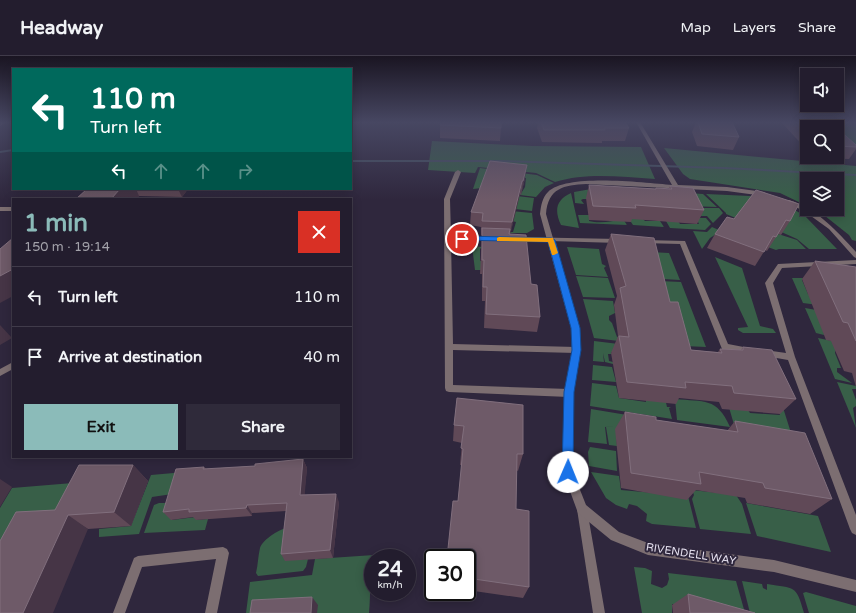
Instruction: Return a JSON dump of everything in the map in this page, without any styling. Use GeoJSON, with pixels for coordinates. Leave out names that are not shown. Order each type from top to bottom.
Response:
{"type":"FeatureCollection","features":[{"type":"Feature","properties":{"kind":"street"},"geometry":{"type":"LineString","coordinates":[[653,148],[676,186]]}},
{"type":"Feature","properties":{"kind":"street"},"geometry":{"type":"LineString","coordinates":[[458,172],[447,199],[449,388],[569,392]]}},
{"type":"Feature","properties":{"kind":"street","name":"RIVENDELL WAY"},"geometry":{"type":"LineString","coordinates":[[771,196],[727,189],[586,182],[572,183],[558,187],[543,203],[543,214],[575,328],[576,350],[569,392],[568,472],[582,509],[615,536],[648,549],[774,566],[856,586]]}},
{"type":"Feature","properties":{"kind":"street"},"geometry":{"type":"LineString","coordinates":[[783,199],[806,210],[831,228],[856,256]]}},
{"type":"Feature","properties":{"kind":"street"},"geometry":{"type":"LineString","coordinates":[[0,209],[12,209]]}},
{"type":"Feature","properties":{"kind":"street"},"geometry":{"type":"LineString","coordinates":[[448,238],[495,239]]}},
{"type":"Feature","properties":{"kind":"street"},"geometry":{"type":"LineString","coordinates":[[511,239],[683,242],[725,347],[791,357]]}},
{"type":"Feature","properties":{"kind":"street"},"geometry":{"type":"LineString","coordinates":[[856,262],[780,266],[769,283],[791,357],[856,529]]}},
{"type":"Feature","properties":{"kind":"street"},"geometry":{"type":"LineString","coordinates":[[448,347],[576,350]]}},
{"type":"Feature","properties":{"kind":"street"},"geometry":{"type":"LineString","coordinates":[[0,373],[12,366]]}},
{"type":"Feature","properties":{"kind":"street"},"geometry":{"type":"LineString","coordinates":[[582,509],[599,613]]}},
{"type":"Feature","properties":{"kind":"street"},"geometry":{"type":"LineString","coordinates":[[119,613],[138,562],[223,553],[211,613]]}},
{"type":"Feature","properties":{"kind":"green space"},"geometry":{"type":"Polygon","coordinates":[[[431,148],[641,148],[655,179],[592,176],[555,182],[536,173],[478,167],[475,173],[428,170],[431,148]]]}},
{"type":"Feature","properties":{"kind":"green space"},"geometry":{"type":"Polygon","coordinates":[[[664,148],[800,161],[800,164],[835,164],[856,166],[856,241],[852,240],[849,235],[825,216],[844,216],[844,172],[800,172],[800,203],[780,193],[690,179],[683,174],[664,148]]]}},
{"type":"Feature","properties":{"kind":"green space"},"geometry":{"type":"Polygon","coordinates":[[[480,168],[537,175],[554,183],[545,187],[536,197],[520,195],[525,187],[526,178],[473,189],[480,168]]]}},
{"type":"Feature","properties":{"kind":"green space"},"geometry":{"type":"Polygon","coordinates":[[[597,188],[598,199],[583,199],[581,200],[584,204],[575,203],[574,192],[597,188]]]}},
{"type":"Feature","properties":{"kind":"green space"},"geometry":{"type":"Polygon","coordinates":[[[643,190],[703,194],[717,207],[688,206],[643,190]]]}},
{"type":"Feature","properties":{"kind":"green space"},"geometry":{"type":"Polygon","coordinates":[[[571,193],[579,228],[561,225],[559,220],[557,210],[559,202],[571,193]]]}},
{"type":"Feature","properties":{"kind":"green space"},"geometry":{"type":"Polygon","coordinates":[[[706,194],[750,196],[764,199],[738,219],[726,214],[706,194]]]}},
{"type":"Feature","properties":{"kind":"green space"},"geometry":{"type":"Polygon","coordinates":[[[517,196],[534,198],[532,211],[515,209],[517,196]]]}},
{"type":"Feature","properties":{"kind":"green space"},"geometry":{"type":"Polygon","coordinates":[[[694,208],[719,208],[723,213],[713,223],[707,216],[694,216],[694,208]]]}},
{"type":"Feature","properties":{"kind":"green space"},"geometry":{"type":"Polygon","coordinates":[[[793,209],[800,213],[800,216],[805,216],[837,249],[809,249],[797,239],[777,230],[793,209]]]}},
{"type":"Feature","properties":{"kind":"green space"},"geometry":{"type":"Polygon","coordinates":[[[511,211],[532,213],[534,229],[527,233],[496,233],[513,232],[516,222],[512,221],[511,211]]]}},
{"type":"Feature","properties":{"kind":"green space"},"geometry":{"type":"Polygon","coordinates":[[[578,215],[589,215],[589,221],[593,222],[606,222],[623,219],[627,225],[580,223],[578,215]]]}},
{"type":"Feature","properties":{"kind":"green space"},"geometry":{"type":"Polygon","coordinates":[[[696,218],[706,218],[711,224],[705,230],[670,228],[666,221],[678,221],[680,224],[699,224],[696,218]]]}},
{"type":"Feature","properties":{"kind":"green space"},"geometry":{"type":"Polygon","coordinates":[[[629,219],[660,221],[664,227],[633,225],[629,219]]]}},
{"type":"Feature","properties":{"kind":"green space"},"geometry":{"type":"Polygon","coordinates":[[[712,227],[721,231],[710,238],[702,249],[693,231],[707,232],[712,227]]]}},
{"type":"Feature","properties":{"kind":"green space"},"geometry":{"type":"Polygon","coordinates":[[[775,233],[797,240],[806,249],[776,250],[762,245],[775,233]]]}},
{"type":"Feature","properties":{"kind":"green space"},"geometry":{"type":"Polygon","coordinates":[[[472,246],[482,247],[480,249],[480,261],[487,260],[486,270],[475,270],[472,246]]]}},
{"type":"Feature","properties":{"kind":"green space"},"geometry":{"type":"Polygon","coordinates":[[[567,247],[599,249],[602,264],[606,266],[604,268],[608,277],[576,275],[567,247]]]}},
{"type":"Feature","properties":{"kind":"green space"},"geometry":{"type":"Polygon","coordinates":[[[650,252],[669,253],[680,280],[663,279],[650,252]]]}},
{"type":"Feature","properties":{"kind":"green space"},"geometry":{"type":"Polygon","coordinates":[[[715,257],[742,268],[760,326],[773,329],[776,333],[743,333],[738,330],[738,328],[748,327],[715,257]]]}},
{"type":"Feature","properties":{"kind":"green space"},"geometry":{"type":"Polygon","coordinates":[[[576,276],[608,278],[615,298],[583,297],[576,276]]]}},
{"type":"Feature","properties":{"kind":"green space"},"geometry":{"type":"Polygon","coordinates":[[[792,278],[803,278],[802,280],[808,294],[818,305],[803,303],[792,278]]]}},
{"type":"Feature","properties":{"kind":"green space"},"geometry":{"type":"Polygon","coordinates":[[[659,281],[681,282],[706,347],[663,345],[659,281]]]}},
{"type":"Feature","properties":{"kind":"green space"},"geometry":{"type":"Polygon","coordinates":[[[583,299],[613,301],[615,313],[609,316],[609,320],[612,323],[617,337],[635,343],[594,338],[583,299]]]}},
{"type":"Feature","properties":{"kind":"green space"},"geometry":{"type":"Polygon","coordinates":[[[805,308],[822,311],[824,335],[816,333],[805,308]]]}},
{"type":"Feature","properties":{"kind":"green space"},"geometry":{"type":"Polygon","coordinates":[[[818,338],[837,342],[835,353],[841,368],[837,368],[837,372],[852,383],[835,379],[818,338]]]}},
{"type":"Feature","properties":{"kind":"green space"},"geometry":{"type":"Polygon","coordinates":[[[594,341],[635,346],[623,353],[611,352],[611,354],[608,354],[609,361],[613,362],[613,364],[605,362],[603,353],[604,362],[593,361],[594,341]]]}},
{"type":"Feature","properties":{"kind":"green space"},"geometry":{"type":"Polygon","coordinates":[[[593,365],[612,367],[616,382],[592,380],[593,365]]]}},
{"type":"Feature","properties":{"kind":"green space"},"geometry":{"type":"Polygon","coordinates":[[[837,382],[856,386],[856,389],[852,389],[856,400],[856,406],[853,408],[856,428],[837,382]]]}},
{"type":"Feature","properties":{"kind":"green space"},"geometry":{"type":"Polygon","coordinates":[[[592,383],[616,386],[619,398],[646,402],[646,396],[665,398],[667,407],[671,407],[669,408],[672,419],[590,406],[592,383]]]}},
{"type":"Feature","properties":{"kind":"green space"},"geometry":{"type":"Polygon","coordinates":[[[772,394],[779,395],[792,436],[735,428],[728,404],[746,407],[750,413],[780,415],[772,394]]]}},
{"type":"Feature","properties":{"kind":"green space"},"geometry":{"type":"Polygon","coordinates":[[[675,399],[702,401],[715,406],[725,417],[730,427],[677,420],[675,399]]]}},
{"type":"Feature","properties":{"kind":"green space"},"geometry":{"type":"Polygon","coordinates":[[[591,409],[663,421],[616,429],[617,446],[609,445],[606,427],[618,426],[605,427],[607,444],[588,442],[591,409]]]}},
{"type":"Feature","properties":{"kind":"green space"},"geometry":{"type":"Polygon","coordinates":[[[590,447],[616,451],[617,471],[589,466],[588,452],[590,447]]]}},
{"type":"Feature","properties":{"kind":"green space"},"geometry":{"type":"Polygon","coordinates":[[[185,472],[179,493],[152,497],[139,534],[99,537],[99,529],[131,526],[151,475],[185,472]]]}},
{"type":"Feature","properties":{"kind":"green space"},"geometry":{"type":"Polygon","coordinates":[[[591,472],[619,476],[621,490],[688,496],[696,528],[652,524],[646,521],[647,514],[637,506],[629,504],[627,509],[616,505],[606,498],[591,472]]]}},
{"type":"Feature","properties":{"kind":"green space"},"geometry":{"type":"Polygon","coordinates":[[[97,481],[0,593],[0,508],[12,488],[97,481]]]}},
{"type":"Feature","properties":{"kind":"green space"},"geometry":{"type":"Polygon","coordinates":[[[692,490],[736,495],[742,504],[751,534],[700,529],[692,499],[694,495],[692,490]]]}},
{"type":"Feature","properties":{"kind":"green space"},"geometry":{"type":"Polygon","coordinates":[[[159,503],[176,503],[172,520],[196,517],[196,520],[208,519],[205,530],[144,533],[154,505],[159,503]]]}},
{"type":"Feature","properties":{"kind":"green space"},"geometry":{"type":"Polygon","coordinates":[[[746,503],[818,516],[831,552],[757,536],[746,503]]]}},
{"type":"Feature","properties":{"kind":"green space"},"geometry":{"type":"Polygon","coordinates":[[[290,527],[286,560],[308,559],[306,567],[303,571],[258,576],[256,573],[260,548],[273,534],[290,527]]]}},
{"type":"Feature","properties":{"kind":"green space"},"geometry":{"type":"Polygon","coordinates":[[[364,556],[364,601],[370,601],[369,613],[246,613],[250,582],[312,575],[315,559],[364,556]]]}},
{"type":"Feature","properties":{"kind":"green space"},"geometry":{"type":"Polygon","coordinates":[[[634,567],[645,568],[652,571],[651,584],[662,588],[667,585],[669,579],[668,573],[736,581],[745,613],[704,613],[672,604],[672,613],[642,613],[634,567]]]}},
{"type":"Feature","properties":{"kind":"green space"},"geometry":{"type":"Polygon","coordinates":[[[742,581],[762,584],[763,588],[767,590],[767,584],[793,590],[799,597],[804,613],[750,613],[742,581]]]}},
{"type":"Feature","properties":{"kind":"green space"},"geometry":{"type":"Polygon","coordinates":[[[806,592],[856,606],[856,613],[809,613],[803,593],[806,592]]]}},
{"type":"Feature","properties":{"kind":"building"},"geometry":{"type":"Polygon","coordinates":[[[490,161],[527,165],[512,222],[482,221],[483,213],[471,212],[490,161]]]}},
{"type":"Feature","properties":{"kind":"building"},"geometry":{"type":"Polygon","coordinates":[[[589,185],[656,189],[672,189],[670,186],[693,188],[704,210],[635,205],[636,208],[593,206],[589,185]]]}},
{"type":"Feature","properties":{"kind":"building"},"geometry":{"type":"Polygon","coordinates":[[[86,190],[119,190],[112,198],[77,198],[86,190]]]}},
{"type":"Feature","properties":{"kind":"building"},"geometry":{"type":"Polygon","coordinates":[[[756,190],[799,204],[790,221],[786,220],[776,237],[773,236],[764,252],[715,234],[727,217],[734,219],[756,190]]]}},
{"type":"Feature","properties":{"kind":"building"},"geometry":{"type":"Polygon","coordinates":[[[482,228],[510,229],[509,234],[526,235],[531,284],[537,285],[540,317],[486,314],[487,287],[483,287],[484,260],[482,260],[482,228]]]}},
{"type":"Feature","properties":{"kind":"building"},"geometry":{"type":"Polygon","coordinates":[[[611,234],[654,238],[670,302],[678,302],[691,350],[722,353],[720,349],[743,350],[743,347],[772,350],[796,399],[734,393],[732,386],[685,382],[686,388],[627,382],[619,336],[629,337],[620,288],[626,286],[611,234]]]}},
{"type":"Feature","properties":{"kind":"building"},"geometry":{"type":"Polygon","coordinates":[[[12,239],[12,270],[0,276],[0,249],[12,239]]]}},
{"type":"Feature","properties":{"kind":"building"},"geometry":{"type":"Polygon","coordinates":[[[815,261],[856,267],[856,341],[848,323],[843,322],[815,261]]]}},
{"type":"Feature","properties":{"kind":"building"},"geometry":{"type":"Polygon","coordinates":[[[457,398],[523,405],[523,454],[517,454],[516,509],[529,511],[529,587],[476,579],[476,549],[448,549],[453,501],[458,501],[463,449],[461,448],[464,426],[454,425],[457,398]]]}},
{"type":"Feature","properties":{"kind":"building"},"geometry":{"type":"Polygon","coordinates":[[[625,412],[656,417],[656,420],[738,432],[735,421],[805,433],[832,499],[765,488],[763,483],[699,472],[701,484],[631,473],[625,412]]]}},
{"type":"Feature","properties":{"kind":"building"},"geometry":{"type":"Polygon","coordinates":[[[303,459],[300,495],[336,494],[330,550],[281,554],[287,503],[247,505],[246,508],[189,512],[189,509],[163,512],[176,469],[255,466],[255,464],[303,459]]]}},
{"type":"Feature","properties":{"kind":"building"},"geometry":{"type":"Polygon","coordinates":[[[79,465],[133,465],[114,512],[68,515],[23,613],[0,613],[0,541],[16,512],[55,510],[79,465]]]}},
{"type":"Feature","properties":{"kind":"building"},"geometry":{"type":"Polygon","coordinates":[[[688,594],[755,613],[690,613],[688,594]]]}},
{"type":"Feature","properties":{"kind":"building"},"geometry":{"type":"Polygon","coordinates":[[[312,597],[311,613],[250,613],[252,600],[312,597]]]}},
{"type":"Feature","properties":{"kind":"waterway"},"geometry":{"type":"LineString","coordinates":[[0,152],[12,150]]}},
{"type":"Feature","properties":{"kind":"waterway"},"geometry":{"type":"LineString","coordinates":[[352,161],[498,161],[724,168],[856,175]]}},
{"type":"Feature","properties":{"kind":"slow traffic"},"geometry":{"type":"LineString","coordinates":[[499,239],[551,240],[554,253]]}},
{"type":"Feature","properties":{"kind":"route"},"geometry":{"type":"LineString","coordinates":[[462,239],[551,240],[575,328],[576,350],[569,392],[568,472]]}}]}
